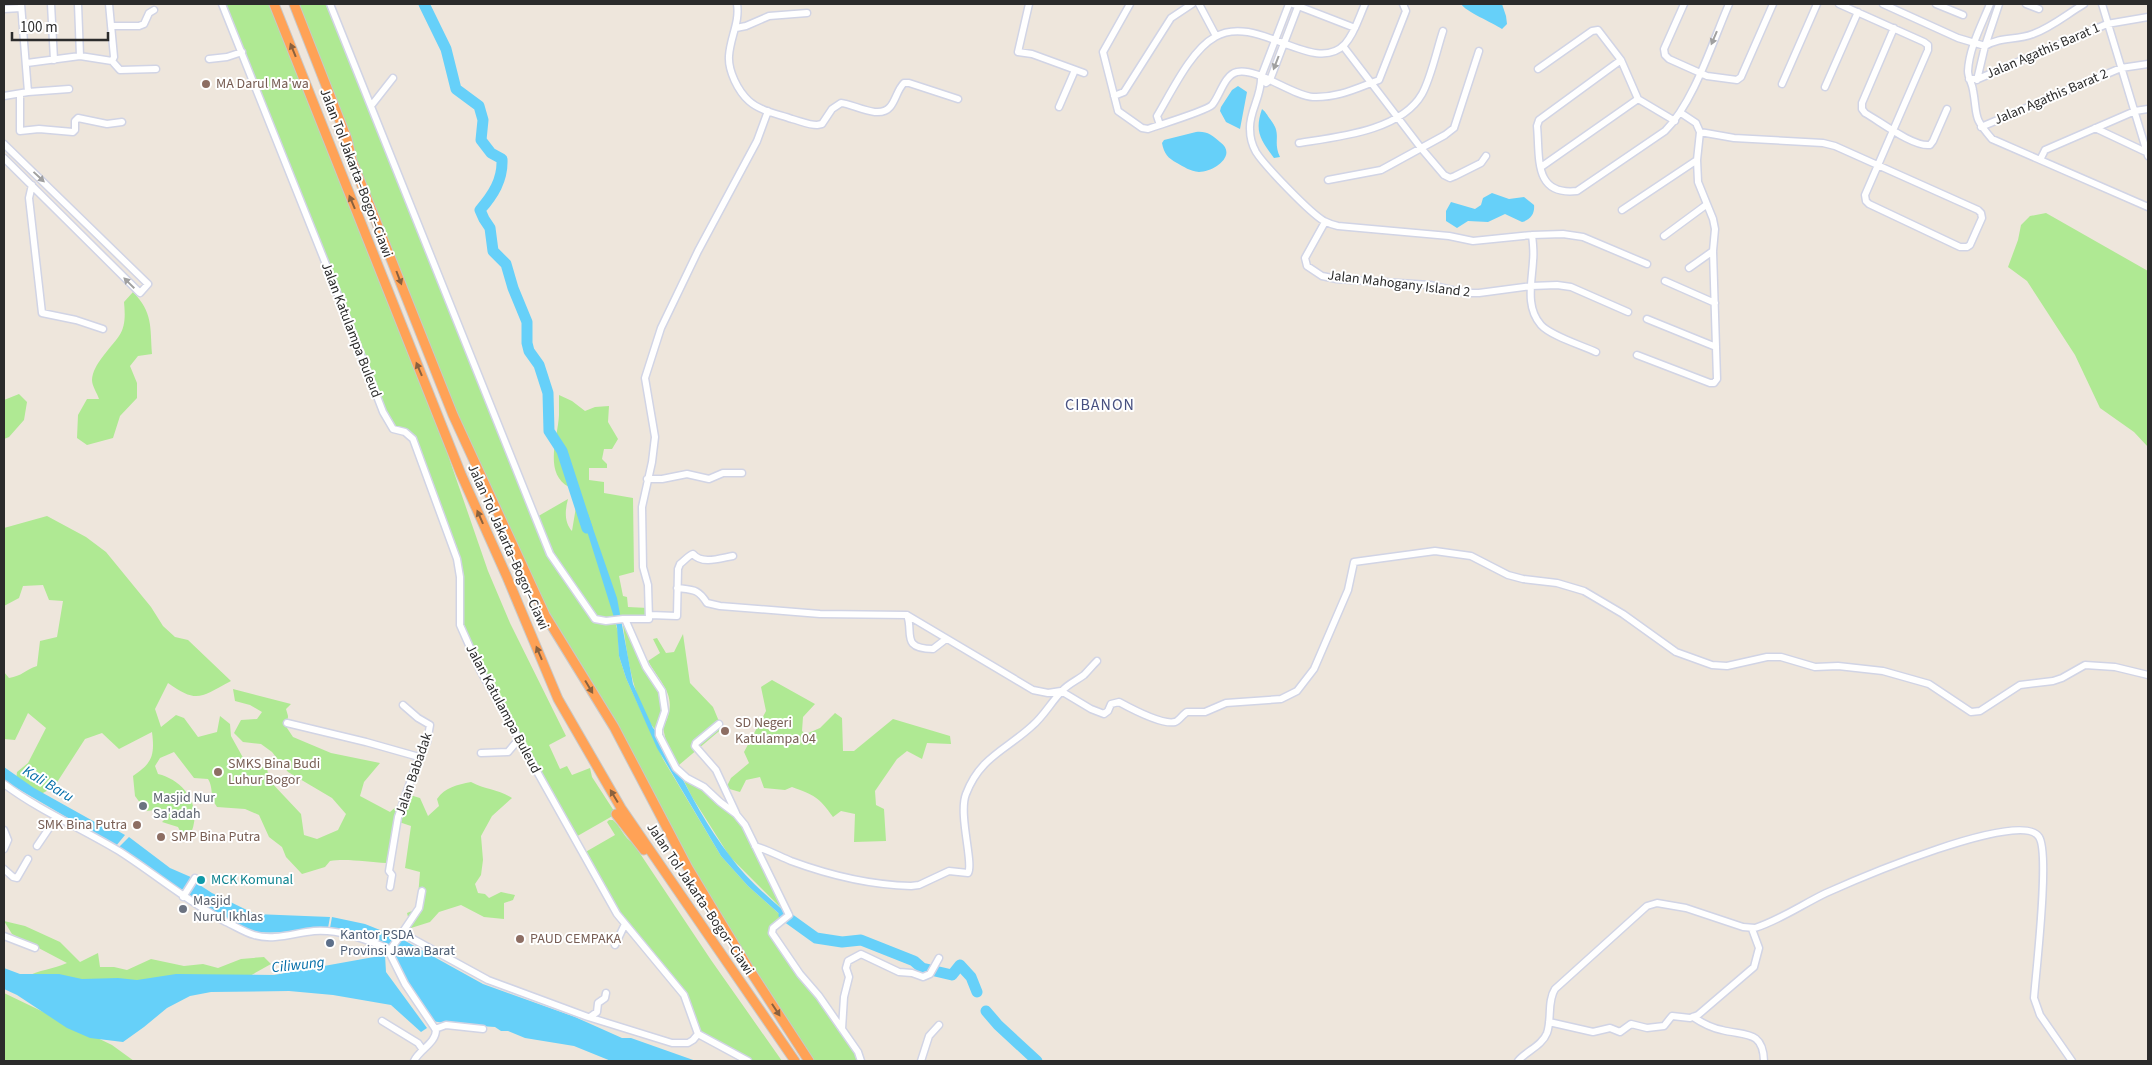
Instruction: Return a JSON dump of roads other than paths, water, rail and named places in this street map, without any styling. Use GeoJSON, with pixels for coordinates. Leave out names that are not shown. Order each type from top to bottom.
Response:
{"type":"FeatureCollection","features":[{"type":"Feature","properties":{"kind":"highway","name":"Jalan Tol Jakarta–Bogor–Ciawi"},"geometry":{"type":"LineString","coordinates":[[274,4],[461,474],[508,577],[558,699],[621,808],[793,1059]]}},
{"type":"Feature","properties":{"kind":"highway","name":"Jalan Tol Jakarta–Bogor–Ciawi"},"geometry":{"type":"LineString","coordinates":[[294,4],[347,139],[352,161],[436,372],[476,466],[545,616],[614,727],[688,868],[809,1061]]}},
{"type":"Feature","properties":{"kind":"highway"},"geometry":{"type":"LineString","coordinates":[[438,414],[449,458]]}},
{"type":"Feature","properties":{"kind":"highway"},"geometry":{"type":"LineString","coordinates":[[616,814],[643,849],[671,880]]}},
{"type":"Feature","properties":{"kind":"street"},"geometry":{"type":"LineString","coordinates":[[51,4],[54,60]]}},
{"type":"Feature","properties":{"kind":"street"},"geometry":{"type":"LineString","coordinates":[[78,4],[80,56]]}},
{"type":"Feature","properties":{"kind":"street"},"geometry":{"type":"LineString","coordinates":[[109,4],[114,57],[112,61]]}},
{"type":"Feature","properties":{"kind":"street","name":"Jalan Katulampa Buleud"},"geometry":{"type":"LineString","coordinates":[[222,4],[383,412],[393,429],[405,432],[413,439],[457,559],[461,595],[459,618],[463,633],[492,692],[617,914],[684,995],[698,1034]]}},
{"type":"Feature","properties":{"kind":"street"},"geometry":{"type":"LineString","coordinates":[[330,4],[433,257],[550,554],[595,619],[649,619],[648,585],[643,567],[642,507],[655,438],[646,378],[661,328],[698,251],[757,141],[768,111]]}},
{"type":"Feature","properties":{"kind":"street"},"geometry":{"type":"LineString","coordinates":[[737,4],[736,28],[731,41],[729,58],[735,81],[749,101],[768,111],[817,126],[822,124],[832,109],[841,103],[870,111],[884,111],[889,108],[904,83],[958,99]]}},
{"type":"Feature","properties":{"kind":"street"},"geometry":{"type":"LineString","coordinates":[[1029,4],[1018,52],[1032,54],[1084,73]]}},
{"type":"Feature","properties":{"kind":"street"},"geometry":{"type":"LineString","coordinates":[[1130,4],[1103,52],[1118,111],[1142,128],[1148,129],[1211,106],[1230,77],[1237,72],[1245,72],[1261,77],[1312,97],[1347,94],[1380,80],[1406,11],[1404,4]]}},
{"type":"Feature","properties":{"kind":"street"},"geometry":{"type":"LineString","coordinates":[[1114,96],[1124,92],[1171,18],[1192,4]]}},
{"type":"Feature","properties":{"kind":"street"},"geometry":{"type":"LineString","coordinates":[[1199,4],[1216,36]]}},
{"type":"Feature","properties":{"kind":"street"},"geometry":{"type":"LineString","coordinates":[[1262,88],[1261,77],[1289,4]]}},
{"type":"Feature","properties":{"kind":"street"},"geometry":{"type":"LineString","coordinates":[[1355,28],[1297,4],[1270,80],[1262,88],[1252,114],[1251,140],[1257,153],[1314,214],[1325,222],[1338,226],[1449,236],[1473,241],[1532,234],[1563,234],[1583,237],[1648,264]]}},
{"type":"Feature","properties":{"kind":"street"},"geometry":{"type":"LineString","coordinates":[[1160,125],[1157,116],[1192,60],[1204,44],[1216,36],[1241,30],[1255,32],[1315,54],[1330,52],[1343,46],[1355,28],[1365,4]]}},
{"type":"Feature","properties":{"kind":"street"},"geometry":{"type":"LineString","coordinates":[[1684,4],[1664,49],[1665,55],[1669,59],[1707,76],[1737,80],[1741,77],[1773,4]]}},
{"type":"Feature","properties":{"kind":"street"},"geometry":{"type":"LineString","coordinates":[[1621,60],[1539,120],[1537,126],[1541,167],[1545,182],[1550,187],[1567,192],[1577,191],[1665,131],[1675,121],[1681,113],[1729,4]]}},
{"type":"Feature","properties":{"kind":"street"},"geometry":{"type":"LineString","coordinates":[[1782,84],[1817,4]]}},
{"type":"Feature","properties":{"kind":"street"},"geometry":{"type":"LineString","coordinates":[[1700,132],[1734,138],[1823,143],[1835,146],[1878,165],[1981,213],[1982,218],[1970,245],[1966,247],[1960,246],[1866,201],[1865,195],[1878,165],[1894,130],[1928,50],[1928,45],[1839,4]]}},
{"type":"Feature","properties":{"kind":"street"},"geometry":{"type":"LineString","coordinates":[[1883,4],[1958,38],[1985,46]]}},
{"type":"Feature","properties":{"kind":"street"},"geometry":{"type":"LineString","coordinates":[[1936,4],[1963,15]]}},
{"type":"Feature","properties":{"kind":"street"},"geometry":{"type":"LineString","coordinates":[[1990,4],[1974,43],[1968,70],[1973,88],[1974,114],[1981,127],[1992,138],[2148,207]]}},
{"type":"Feature","properties":{"kind":"street"},"geometry":{"type":"LineString","coordinates":[[1973,88],[1978,79],[1985,46],[1999,4]]}},
{"type":"Feature","properties":{"kind":"street"},"geometry":{"type":"LineString","coordinates":[[2026,4],[2039,9]]}},
{"type":"Feature","properties":{"kind":"street"},"geometry":{"type":"LineString","coordinates":[[1985,46],[1995,39],[2013,39],[2032,35],[2051,26],[2084,4]]}},
{"type":"Feature","properties":{"kind":"street"},"geometry":{"type":"LineString","coordinates":[[2102,4],[2148,155]]}},
{"type":"Feature","properties":{"kind":"street"},"geometry":{"type":"LineString","coordinates":[[4,9],[21,6],[28,92]]}},
{"type":"Feature","properties":{"kind":"street"},"geometry":{"type":"LineString","coordinates":[[112,26],[139,26],[144,24],[149,13],[154,10]]}},
{"type":"Feature","properties":{"kind":"street"},"geometry":{"type":"LineString","coordinates":[[1824,87],[1858,12]]}},
{"type":"Feature","properties":{"kind":"street"},"geometry":{"type":"LineString","coordinates":[[736,28],[746,26],[769,16],[807,13]]}},
{"type":"Feature","properties":{"kind":"street","name":"Jalan Agathis Barat 1"},"geometry":{"type":"LineString","coordinates":[[1978,79],[2107,24],[2148,18]]}},
{"type":"Feature","properties":{"kind":"street"},"geometry":{"type":"LineString","coordinates":[[1894,28],[1862,103],[1862,109],[1865,114],[1925,146],[1930,145],[1947,109]]}},
{"type":"Feature","properties":{"kind":"street"},"geometry":{"type":"LineString","coordinates":[[1538,70],[1592,31],[1598,30],[1621,60],[1638,98],[1675,121]]}},
{"type":"Feature","properties":{"kind":"street"},"geometry":{"type":"LineString","coordinates":[[1300,143],[1363,132],[1409,109],[1422,93],[1443,31]]}},
{"type":"Feature","properties":{"kind":"street"},"geometry":{"type":"LineString","coordinates":[[1343,46],[1444,175],[1450,178],[1480,163],[1486,156]]}},
{"type":"Feature","properties":{"kind":"street"},"geometry":{"type":"LineString","coordinates":[[1328,180],[1381,170],[1454,128],[1479,51]]}},
{"type":"Feature","properties":{"kind":"street"},"geometry":{"type":"LineString","coordinates":[[210,59],[233,56],[242,52]]}},
{"type":"Feature","properties":{"kind":"street"},"geometry":{"type":"LineString","coordinates":[[27,62],[80,56],[112,61],[120,70],[156,69]]}},
{"type":"Feature","properties":{"kind":"street","name":"Jalan Agathis Barat 2"},"geometry":{"type":"LineString","coordinates":[[1981,127],[2121,68],[2148,64]]}},
{"type":"Feature","properties":{"kind":"street"},"geometry":{"type":"LineString","coordinates":[[1059,107],[1075,70]]}},
{"type":"Feature","properties":{"kind":"street"},"geometry":{"type":"LineString","coordinates":[[371,106],[393,78]]}},
{"type":"Feature","properties":{"kind":"street"},"geometry":{"type":"LineString","coordinates":[[1969,79],[1978,79]]}},
{"type":"Feature","properties":{"kind":"street"},"geometry":{"type":"LineString","coordinates":[[4,96],[69,89]]}},
{"type":"Feature","properties":{"kind":"street"},"geometry":{"type":"LineString","coordinates":[[20,94],[20,131],[39,129],[73,132],[78,118],[107,124],[122,122]]}},
{"type":"Feature","properties":{"kind":"street"},"geometry":{"type":"LineString","coordinates":[[1541,167],[1638,98]]}},
{"type":"Feature","properties":{"kind":"street"},"geometry":{"type":"LineString","coordinates":[[2040,160],[2045,150],[2135,111],[2148,109]]}},
{"type":"Feature","properties":{"kind":"street"},"geometry":{"type":"LineString","coordinates":[[1637,355],[1710,383],[1714,383],[1716,379],[1715,229],[1698,182],[1697,160],[1700,132],[1696,123],[1681,113]]}},
{"type":"Feature","properties":{"kind":"street"},"geometry":{"type":"LineString","coordinates":[[2095,128],[2148,155]]}},
{"type":"Feature","properties":{"kind":"street"},"geometry":{"type":"LineString","coordinates":[[4,144],[148,284],[140,293],[4,158]]}},
{"type":"Feature","properties":{"kind":"street"},"geometry":{"type":"LineString","coordinates":[[1622,210],[1697,160]]}},
{"type":"Feature","properties":{"kind":"street"},"geometry":{"type":"LineString","coordinates":[[32,185],[29,198],[41,288],[42,312],[103,329]]}},
{"type":"Feature","properties":{"kind":"street"},"geometry":{"type":"LineString","coordinates":[[1664,236],[1706,205]]}},
{"type":"Feature","properties":{"kind":"street","name":"Jalan Mahogany Island 2"},"geometry":{"type":"LineString","coordinates":[[1325,222],[1305,258],[1307,266],[1322,276],[1430,285],[1479,294],[1544,285],[1571,287],[1628,312]]}},
{"type":"Feature","properties":{"kind":"street"},"geometry":{"type":"LineString","coordinates":[[1532,234],[1534,259],[1531,300],[1541,324],[1550,331],[1596,352]]}},
{"type":"Feature","properties":{"kind":"street"},"geometry":{"type":"LineString","coordinates":[[1689,268],[1714,251]]}},
{"type":"Feature","properties":{"kind":"street"},"geometry":{"type":"LineString","coordinates":[[1665,281],[1715,303]]}},
{"type":"Feature","properties":{"kind":"street"},"geometry":{"type":"LineString","coordinates":[[1647,319],[1716,347]]}},
{"type":"Feature","properties":{"kind":"street"},"geometry":{"type":"LineString","coordinates":[[647,479],[662,479],[688,474],[709,479],[723,472],[742,473]]}},
{"type":"Feature","properties":{"kind":"street"},"geometry":{"type":"LineString","coordinates":[[678,588],[702,593],[707,603],[720,606],[820,614],[907,615],[1033,690],[1048,693],[1061,691],[1091,709],[1104,714],[1108,711],[1111,704],[1119,702],[1135,710],[1172,722],[1176,722],[1187,712],[1205,712],[1222,704],[1281,699],[1297,691],[1314,669],[1348,590],[1354,562],[1435,551],[1471,556],[1508,576],[1523,580],[1557,583],[1575,587],[1595,596],[1623,614],[1676,652],[1712,665],[1727,666],[1781,657],[1815,667],[1838,666],[1883,671],[1929,684],[1971,712],[1980,712],[2020,685],[2053,681],[2085,665],[2115,667],[2148,675]]}},
{"type":"Feature","properties":{"kind":"street"},"geometry":{"type":"LineString","coordinates":[[650,615],[677,616],[678,566],[690,555],[694,554],[696,557],[710,560],[732,556]]}},
{"type":"Feature","properties":{"kind":"street"},"geometry":{"type":"LineString","coordinates":[[907,615],[910,640],[918,646],[933,649],[946,639]]}},
{"type":"Feature","properties":{"kind":"street"},"geometry":{"type":"LineString","coordinates":[[624,619],[646,667],[662,691],[665,711],[659,729],[660,735],[676,768],[687,778],[704,787],[736,814]]}},
{"type":"Feature","properties":{"kind":"street"},"geometry":{"type":"LineString","coordinates":[[755,846],[774,852],[792,861],[851,880],[911,886],[919,885],[949,871],[968,873],[970,868],[965,838],[964,811],[965,795],[971,782],[995,753],[1032,726],[1061,691],[1085,674],[1096,661]]}},
{"type":"Feature","properties":{"kind":"street","name":"Jalan Babadak"},"geometry":{"type":"LineString","coordinates":[[390,887],[392,875],[389,871],[398,817],[418,757],[427,742],[430,725],[418,718],[403,705]]}},
{"type":"Feature","properties":{"kind":"street"},"geometry":{"type":"LineString","coordinates":[[287,723],[418,757]]}},
{"type":"Feature","properties":{"kind":"street"},"geometry":{"type":"LineString","coordinates":[[719,724],[695,746],[716,770],[736,814],[755,846],[789,915],[773,928],[772,933],[858,1052],[861,1061]]}},
{"type":"Feature","properties":{"kind":"street"},"geometry":{"type":"LineString","coordinates":[[482,753],[508,752],[519,739]]}},
{"type":"Feature","properties":{"kind":"street"},"geometry":{"type":"LineString","coordinates":[[4,784],[56,818],[119,851],[212,914],[252,934],[277,937],[315,931],[342,932],[391,950],[405,984],[435,1028],[436,1037],[414,1061]]}},
{"type":"Feature","properties":{"kind":"street"},"geometry":{"type":"LineString","coordinates":[[37,846],[56,818]]}},
{"type":"Feature","properties":{"kind":"street"},"geometry":{"type":"LineString","coordinates":[[1518,1061],[1545,1037],[1550,1022],[1552,994],[1555,989],[1647,906],[1657,903],[1686,908],[1752,929],[1851,882],[1944,847],[2000,832],[2027,829],[2035,831],[2041,840],[2044,869],[2034,998],[2040,1015],[2072,1061]]}},
{"type":"Feature","properties":{"kind":"street"},"geometry":{"type":"LineString","coordinates":[[4,830],[8,840],[4,849]]}},
{"type":"Feature","properties":{"kind":"street"},"geometry":{"type":"LineString","coordinates":[[4,869],[17,878],[28,859]]}},
{"type":"Feature","properties":{"kind":"street"},"geometry":{"type":"LineString","coordinates":[[183,896],[195,878]]}},
{"type":"Feature","properties":{"kind":"street"},"geometry":{"type":"LineString","coordinates":[[391,950],[419,908],[422,891]]}},
{"type":"Feature","properties":{"kind":"street"},"geometry":{"type":"LineString","coordinates":[[615,945],[625,924]]}},
{"type":"Feature","properties":{"kind":"street"},"geometry":{"type":"LineString","coordinates":[[1693,1017],[1703,1012],[1754,967],[1759,948],[1752,929]]}},
{"type":"Feature","properties":{"kind":"street"},"geometry":{"type":"LineString","coordinates":[[400,935],[488,980],[590,1017],[672,1043],[688,1043],[698,1034],[748,1061]]}},
{"type":"Feature","properties":{"kind":"street"},"geometry":{"type":"LineString","coordinates":[[4,936],[35,948]]}},
{"type":"Feature","properties":{"kind":"street"},"geometry":{"type":"LineString","coordinates":[[842,1029],[845,988],[849,977],[846,968],[848,961],[861,954],[899,972],[912,973],[923,978],[932,971],[938,958]]}},
{"type":"Feature","properties":{"kind":"street"},"geometry":{"type":"LineString","coordinates":[[590,1017],[596,1012],[598,1003],[605,998],[606,993]]}},
{"type":"Feature","properties":{"kind":"street"},"geometry":{"type":"LineString","coordinates":[[1550,1022],[1593,1032],[1610,1028],[1620,1032],[1631,1024],[1659,1028],[1664,1026],[1672,1016],[1693,1017],[1717,1029],[1753,1036],[1760,1043],[1764,1061]]}},
{"type":"Feature","properties":{"kind":"street"},"geometry":{"type":"LineString","coordinates":[[382,1020],[418,1043],[423,1050]]}},
{"type":"Feature","properties":{"kind":"street"},"geometry":{"type":"LineString","coordinates":[[435,1028],[446,1025],[483,1028]]}},
{"type":"Feature","properties":{"kind":"street"},"geometry":{"type":"LineString","coordinates":[[921,1061],[929,1036],[939,1025]]}},
{"type":"Feature","properties":{"kind":"water"},"geometry":{"type":"Polygon","coordinates":[[[1461,4],[1502,4],[1507,24],[1502,29],[1461,4]]]}},
{"type":"Feature","properties":{"kind":"water"},"geometry":{"type":"Polygon","coordinates":[[[1238,86],[1247,92],[1240,129],[1226,122],[1220,111],[1232,90],[1238,86]]]}},
{"type":"Feature","properties":{"kind":"water"},"geometry":{"type":"Polygon","coordinates":[[[1262,109],[1276,129],[1280,157],[1274,158],[1262,141],[1259,124],[1262,109]]]}},
{"type":"Feature","properties":{"kind":"water"},"geometry":{"type":"Polygon","coordinates":[[[1196,132],[1212,135],[1225,147],[1226,152],[1222,162],[1217,166],[1199,172],[1187,169],[1171,159],[1164,150],[1162,143],[1164,140],[1196,132]]]}},
{"type":"Feature","properties":{"kind":"water"},"geometry":{"type":"Polygon","coordinates":[[[1492,193],[1509,199],[1524,197],[1534,205],[1532,216],[1522,222],[1505,214],[1488,222],[1468,221],[1457,228],[1446,221],[1446,211],[1451,202],[1475,209],[1481,205],[1483,198],[1492,193]]]}},
{"type":"Feature","properties":{"kind":"water"},"geometry":{"type":"Polygon","coordinates":[[[588,514],[617,598],[633,684],[653,728],[659,734],[692,796],[720,842],[745,874],[795,921],[796,924],[793,926],[748,886],[721,856],[657,748],[626,678],[619,656],[617,627],[582,515],[588,514]]]}},
{"type":"Feature","properties":{"kind":"water"},"geometry":{"type":"Polygon","coordinates":[[[4,767],[34,788],[102,826],[111,827],[125,835],[116,846],[8,783],[4,780],[4,767]]]}},
{"type":"Feature","properties":{"kind":"water"},"geometry":{"type":"Polygon","coordinates":[[[129,837],[170,868],[193,878],[184,894],[118,848],[129,837]]]}},
{"type":"Feature","properties":{"kind":"water"},"geometry":{"type":"Polygon","coordinates":[[[195,882],[212,893],[255,914],[330,917],[328,928],[289,932],[246,930],[235,925],[227,918],[224,920],[187,896],[195,882]]]}},
{"type":"Feature","properties":{"kind":"water"},"geometry":{"type":"Polygon","coordinates":[[[332,917],[365,924],[395,936],[389,947],[330,928],[332,917]]]}},
{"type":"Feature","properties":{"kind":"water"},"geometry":{"type":"Polygon","coordinates":[[[400,938],[483,984],[575,1017],[622,1038],[631,1038],[696,1061],[611,1061],[574,1046],[525,1038],[508,1031],[501,1031],[495,1027],[432,1021],[398,968],[391,952],[400,938]]]}},
{"type":"Feature","properties":{"kind":"water"},"geometry":{"type":"Polygon","coordinates":[[[385,955],[386,972],[427,1028],[421,1032],[391,1005],[333,995],[289,991],[211,992],[190,996],[167,1008],[123,1042],[90,1038],[67,1028],[17,995],[4,989],[4,968],[20,974],[59,974],[82,979],[118,978],[137,980],[176,974],[274,975],[385,955]]]}},
{"type":"Feature","properties":{"kind":"waterway"},"geometry":{"type":"LineString","coordinates":[[424,4],[446,49],[456,89],[479,106],[483,120],[481,140],[491,153],[502,159],[501,174],[496,187],[480,210],[490,228],[493,251],[506,264],[513,288],[527,322],[529,351],[539,365],[548,393],[549,431],[562,451],[587,528]]}},
{"type":"Feature","properties":{"kind":"waterway"},"geometry":{"type":"LineString","coordinates":[[784,915],[816,938],[842,942],[861,940],[914,961],[922,968],[952,975],[960,965],[971,977],[977,992]]}},
{"type":"Feature","properties":{"kind":"waterway"},"geometry":{"type":"LineString","coordinates":[[986,1011],[998,1025],[1037,1061]]}},
{"type":"Feature","properties":{"kind":"place","name":"MA Darul Ma'wa"},"geometry":{"type":"Point","coordinates":[206,84]}},
{"type":"Feature","properties":{"kind":"place","name":"SD Negeri Katulampa 04"},"geometry":{"type":"Point","coordinates":[725,731]}},
{"type":"Feature","properties":{"kind":"place","name":"SMKS Bina Budi Luhur Bogor"},"geometry":{"type":"Point","coordinates":[218,772]}},
{"type":"Feature","properties":{"kind":"place","name":"Masjid Nur Sa'adah"},"geometry":{"type":"Point","coordinates":[143,806]}},
{"type":"Feature","properties":{"kind":"place","name":"SMK Bina Putra"},"geometry":{"type":"Point","coordinates":[137,825]}},
{"type":"Feature","properties":{"kind":"place","name":"SMP Bina Putra"},"geometry":{"type":"Point","coordinates":[161,837]}},
{"type":"Feature","properties":{"kind":"place","name":"MCK Komunal"},"geometry":{"type":"Point","coordinates":[201,880]}},
{"type":"Feature","properties":{"kind":"place","name":"Masjid Nurul Ikhlas"},"geometry":{"type":"Point","coordinates":[183,909]}},
{"type":"Feature","properties":{"kind":"place","name":"PAUD CEMPAKA"},"geometry":{"type":"Point","coordinates":[520,939]}},
{"type":"Feature","properties":{"kind":"place","name":"Kantor PSDA Provinsi Jawa Barat"},"geometry":{"type":"Point","coordinates":[330,943]}},
{"type":"Feature","properties":{"kind":"district","name":"CIBANON"},"geometry":{"type":"Point","coordinates":[1100,405]}},
{"type":"Feature","properties":{"kind":"water label","name":"Kali Baru"},"geometry":{"type":"Point","coordinates":[48,784]}},
{"type":"Feature","properties":{"kind":"water label","name":"Ciliwung"},"geometry":{"type":"Point","coordinates":[298,965]}}]}
